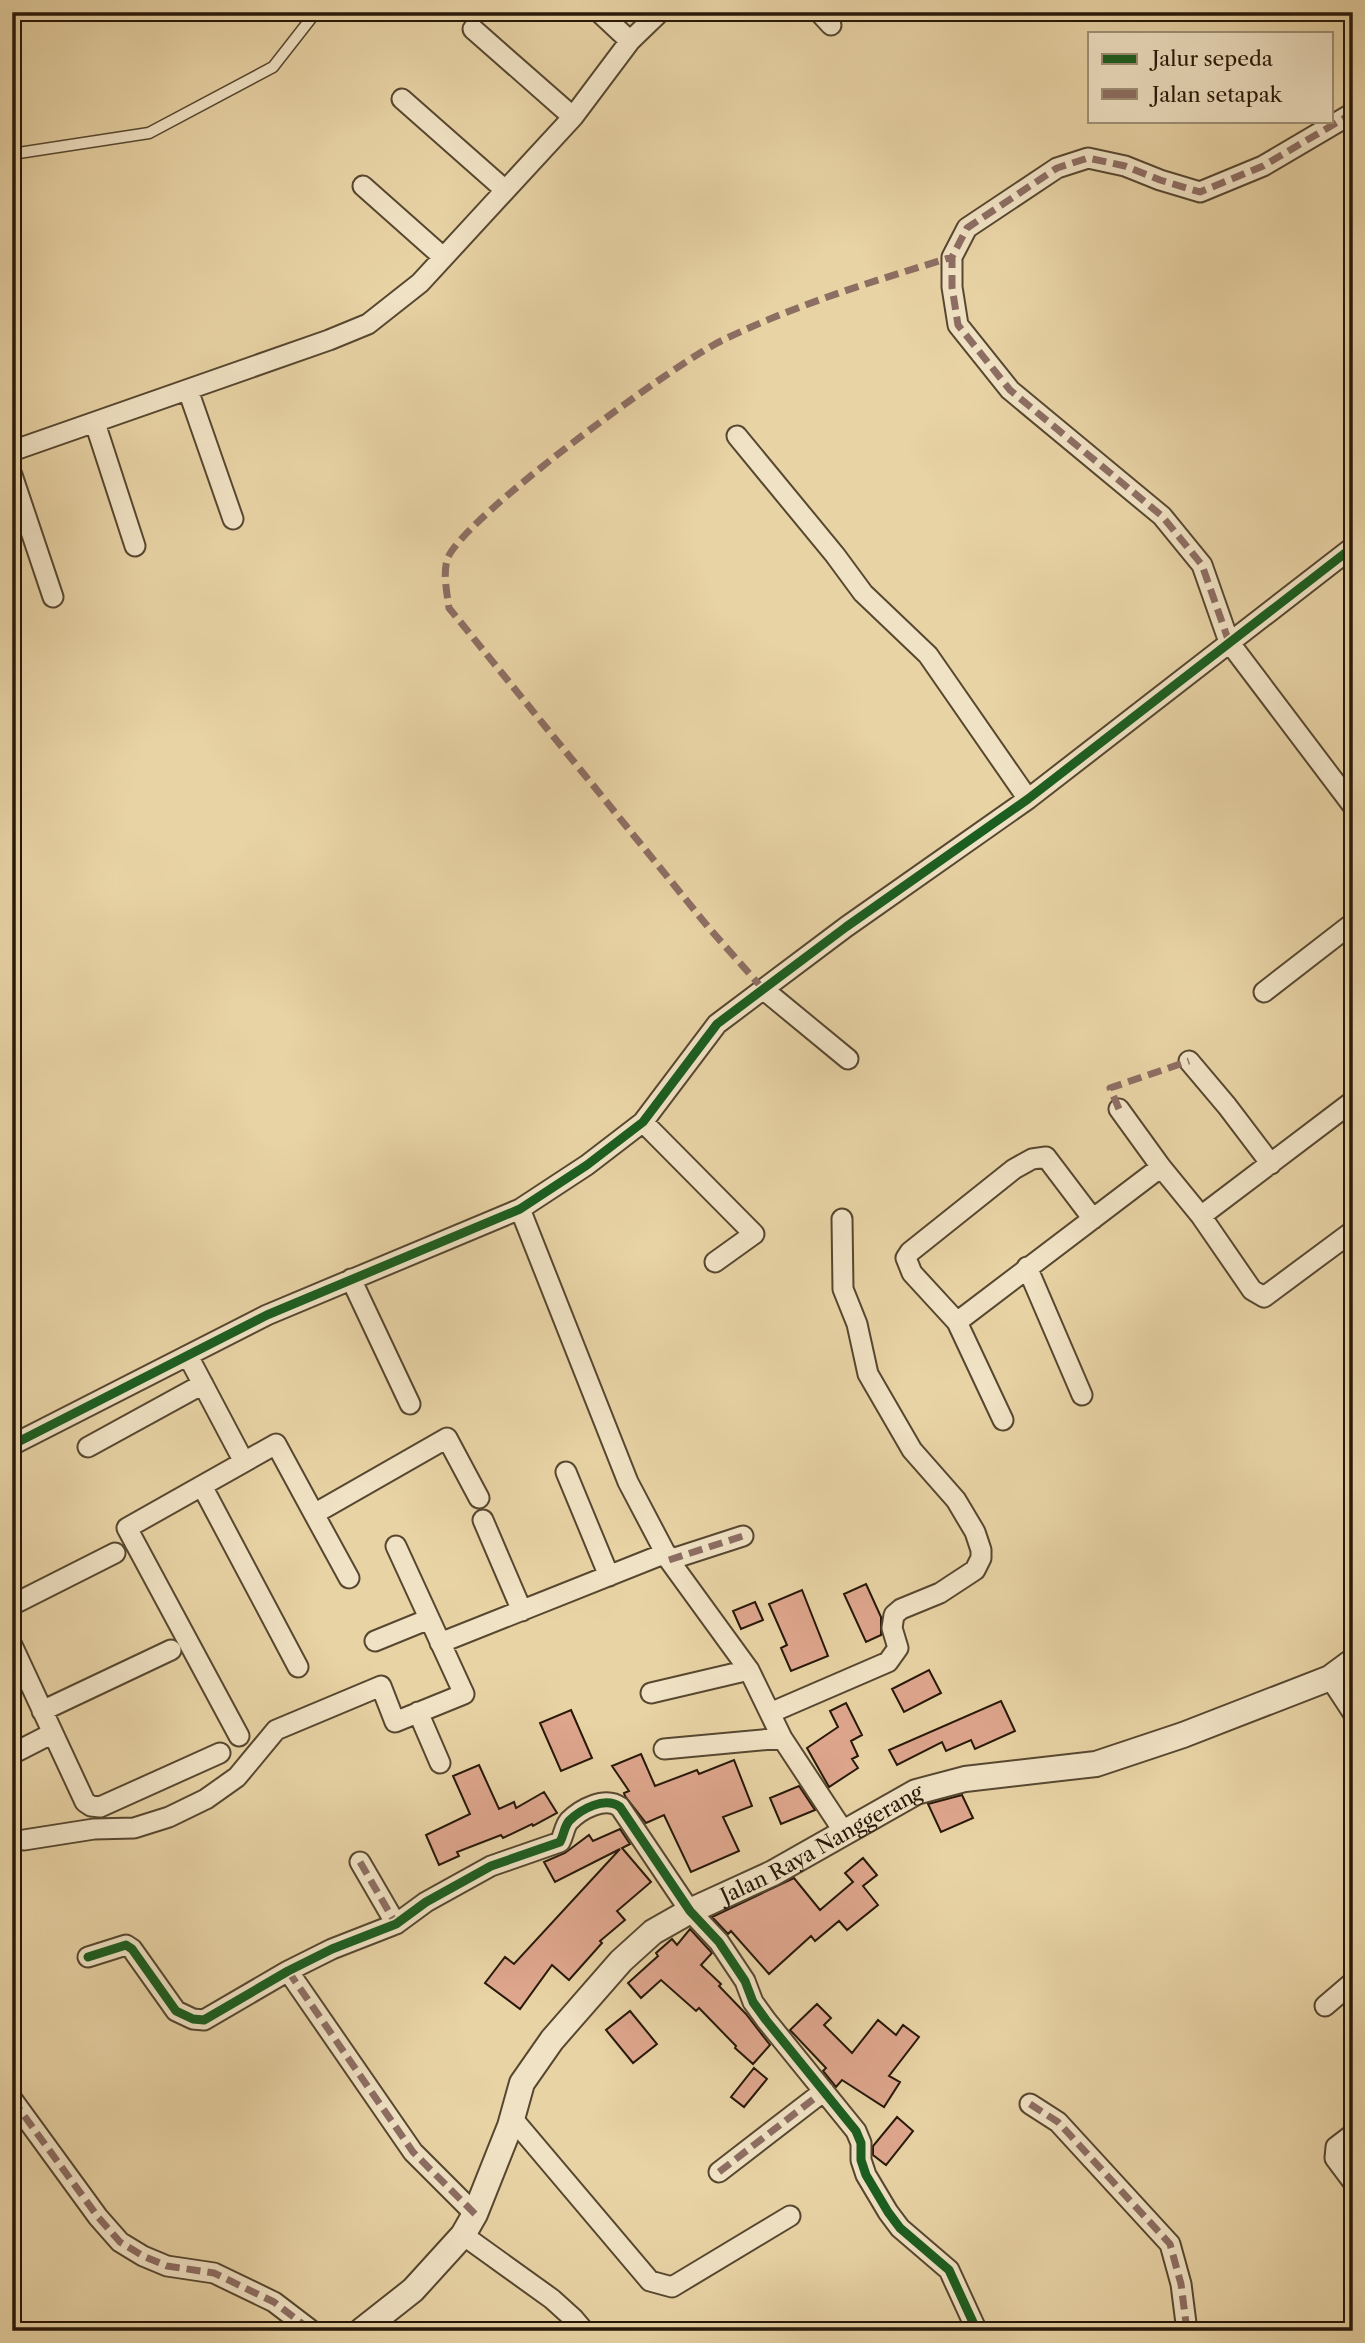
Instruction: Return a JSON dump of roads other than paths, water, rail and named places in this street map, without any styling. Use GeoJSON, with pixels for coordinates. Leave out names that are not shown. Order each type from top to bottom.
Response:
{"type":"FeatureCollection","features":[{"type":"Feature","properties":{"kind":"street"},"geometry":{"type":"LineString","coordinates":[[599,12],[630,41]]}},
{"type":"Feature","properties":{"kind":"street"},"geometry":{"type":"LineString","coordinates":[[12,452],[329,341],[368,324],[419,282],[443,257],[573,117],[630,41],[660,12]]}},
{"type":"Feature","properties":{"kind":"street"},"geometry":{"type":"LineString","coordinates":[[472,29],[573,117]]}},
{"type":"Feature","properties":{"kind":"street"},"geometry":{"type":"LineString","coordinates":[[402,99],[505,190]]}},
{"type":"Feature","properties":{"kind":"street"},"geometry":{"type":"LineString","coordinates":[[1353,113],[1263,166],[1200,192],[1125,166],[1088,158],[1057,168],[968,228],[952,257],[951,287],[958,325],[1010,390],[1162,516],[1202,565],[1229,642],[1353,806]]}},
{"type":"Feature","properties":{"kind":"street"},"geometry":{"type":"LineString","coordinates":[[363,186],[443,257]]}},
{"type":"Feature","properties":{"kind":"street"},"geometry":{"type":"LineString","coordinates":[[188,390],[233,519]]}},
{"type":"Feature","properties":{"kind":"street"},"geometry":{"type":"LineString","coordinates":[[95,423],[135,546]]}},
{"type":"Feature","properties":{"kind":"street"},"geometry":{"type":"LineString","coordinates":[[737,436],[812,526],[863,593],[928,655],[1028,799]]}},
{"type":"Feature","properties":{"kind":"street"},"geometry":{"type":"LineString","coordinates":[[12,475],[53,597]]}},
{"type":"Feature","properties":{"kind":"street"},"geometry":{"type":"LineString","coordinates":[[12,1445],[267,1315],[520,1209],[587,1165],[643,1122],[717,1024],[1028,799],[1353,547]]}},
{"type":"Feature","properties":{"kind":"street"},"geometry":{"type":"LineString","coordinates":[[1264,992],[1353,923]]}},
{"type":"Feature","properties":{"kind":"street"},"geometry":{"type":"LineString","coordinates":[[762,989],[848,1059]]}},
{"type":"Feature","properties":{"kind":"street"},"geometry":{"type":"LineString","coordinates":[[1189,1061],[1271,1164]]}},
{"type":"Feature","properties":{"kind":"street"},"geometry":{"type":"LineString","coordinates":[[1119,1109],[1201,1216],[1252,1290],[1264,1297],[1353,1231]]}},
{"type":"Feature","properties":{"kind":"street"},"geometry":{"type":"LineString","coordinates":[[1201,1216],[1271,1164],[1349,1112]]}},
{"type":"Feature","properties":{"kind":"street"},"geometry":{"type":"LineString","coordinates":[[643,1122],[754,1234],[715,1262]]}},
{"type":"Feature","properties":{"kind":"street"},"geometry":{"type":"LineString","coordinates":[[1003,1420],[957,1322],[912,1273],[906,1258],[1014,1169],[1032,1159],[1046,1157],[1093,1219]]}},
{"type":"Feature","properties":{"kind":"street"},"geometry":{"type":"LineString","coordinates":[[957,1322],[1161,1167]]}},
{"type":"Feature","properties":{"kind":"street"},"geometry":{"type":"LineString","coordinates":[[520,1209],[628,1482],[668,1557],[748,1670],[782,1738],[844,1832]]}},
{"type":"Feature","properties":{"kind":"street"},"geometry":{"type":"LineString","coordinates":[[770,1713],[888,1662],[898,1648],[892,1628],[894,1615],[901,1609],[940,1593],[975,1570],[981,1558],[980,1542],[956,1500],[912,1450],[868,1374],[857,1324],[843,1289],[842,1219]]}},
{"type":"Feature","properties":{"kind":"street"},"geometry":{"type":"LineString","coordinates":[[1027,1267],[1082,1395]]}},
{"type":"Feature","properties":{"kind":"street"},"geometry":{"type":"LineString","coordinates":[[351,1279],[410,1404]]}},
{"type":"Feature","properties":{"kind":"street"},"geometry":{"type":"LineString","coordinates":[[188,1356],[244,1462]]}},
{"type":"Feature","properties":{"kind":"street"},"geometry":{"type":"LineString","coordinates":[[88,1447],[203,1384]]}},
{"type":"Feature","properties":{"kind":"street"},"geometry":{"type":"LineString","coordinates":[[314,1514],[447,1438],[479,1498]]}},
{"type":"Feature","properties":{"kind":"street"},"geometry":{"type":"LineString","coordinates":[[239,1735],[127,1528],[276,1444],[349,1578]]}},
{"type":"Feature","properties":{"kind":"street"},"geometry":{"type":"LineString","coordinates":[[566,1472],[609,1576]]}},
{"type":"Feature","properties":{"kind":"street"},"geometry":{"type":"LineString","coordinates":[[202,1486],[298,1667]]}},
{"type":"Feature","properties":{"kind":"street"},"geometry":{"type":"LineString","coordinates":[[484,1520],[522,1611]]}},
{"type":"Feature","properties":{"kind":"street"},"geometry":{"type":"LineString","coordinates":[[440,1643],[609,1576],[743,1536]]}},
{"type":"Feature","properties":{"kind":"street"},"geometry":{"type":"LineString","coordinates":[[24,1840],[94,1829],[134,1828],[169,1817],[206,1799],[237,1777],[276,1730],[381,1686],[395,1722],[464,1694],[396,1546]]}},
{"type":"Feature","properties":{"kind":"street"},"geometry":{"type":"LineString","coordinates":[[12,1605],[115,1553]]}},
{"type":"Feature","properties":{"kind":"street"},"geometry":{"type":"LineString","coordinates":[[375,1641],[429,1619]]}},
{"type":"Feature","properties":{"kind":"street"},"geometry":{"type":"LineString","coordinates":[[12,1646],[85,1802],[96,1808],[220,1753]]}},
{"type":"Feature","properties":{"kind":"street"},"geometry":{"type":"LineString","coordinates":[[42,1711],[171,1650]]}},
{"type":"Feature","properties":{"kind":"street","name":"Jalan Raya Nanggerang"},"geometry":{"type":"LineString","coordinates":[[361,2331],[414,2290],[469,2225],[512,2118],[522,2083],[552,2040],[621,1961],[653,1932],[690,1911],[773,1873],[916,1792],[965,1779],[1096,1764],[1183,1735],[1330,1678],[1353,1661]]}},
{"type":"Feature","properties":{"kind":"street"},"geometry":{"type":"LineString","coordinates":[[651,1693],[748,1670]]}},
{"type":"Feature","properties":{"kind":"street"},"geometry":{"type":"LineString","coordinates":[[1330,1678],[1353,1713]]}},
{"type":"Feature","properties":{"kind":"street"},"geometry":{"type":"LineString","coordinates":[[418,1712],[440,1763]]}},
{"type":"Feature","properties":{"kind":"street"},"geometry":{"type":"LineString","coordinates":[[12,1754],[53,1733]]}},
{"type":"Feature","properties":{"kind":"street"},"geometry":{"type":"LineString","coordinates":[[664,1749],[782,1738]]}},
{"type":"Feature","properties":{"kind":"street"},"geometry":{"type":"LineString","coordinates":[[88,1957],[125,1945],[132,1949],[170,2005],[180,2015],[204,2020],[288,1970],[331,1949],[396,1924],[426,1902],[491,1866],[560,1842],[568,1823],[592,1806],[608,1802],[620,1807],[690,1911],[719,1942],[745,1981],[753,2002],[766,2020],[856,2131],[861,2143],[861,2160],[866,2175],[887,2212],[900,2228],[949,2270],[976,2331]]}},
{"type":"Feature","properties":{"kind":"street"},"geometry":{"type":"LineString","coordinates":[[360,1862],[396,1924]]}},
{"type":"Feature","properties":{"kind":"street"},"geometry":{"type":"LineString","coordinates":[[288,1970],[414,2152],[469,2225],[573,2318],[583,2331]]}},
{"type":"Feature","properties":{"kind":"street"},"geometry":{"type":"LineString","coordinates":[[1325,2006],[1353,1982]]}},
{"type":"Feature","properties":{"kind":"street"},"geometry":{"type":"LineString","coordinates":[[719,2172],[824,2091]]}},
{"type":"Feature","properties":{"kind":"street"},"geometry":{"type":"LineString","coordinates":[[12,2099],[98,2217],[120,2242],[167,2266],[214,2273],[274,2302],[312,2331]]}},
{"type":"Feature","properties":{"kind":"street"},"geometry":{"type":"LineString","coordinates":[[1030,2104],[1058,2122],[1170,2244],[1181,2284],[1187,2331]]}},
{"type":"Feature","properties":{"kind":"street"},"geometry":{"type":"LineString","coordinates":[[512,2118],[650,2281],[672,2287],[790,2216]]}},
{"type":"Feature","properties":{"kind":"street"},"geometry":{"type":"LineString","coordinates":[[1353,2134],[1336,2147],[1335,2158],[1353,2182]]}},
{"type":"Feature","properties":{"kind":"lane"},"geometry":{"type":"LineString","coordinates":[[12,154],[149,133],[273,67],[316,12]]}}]}
